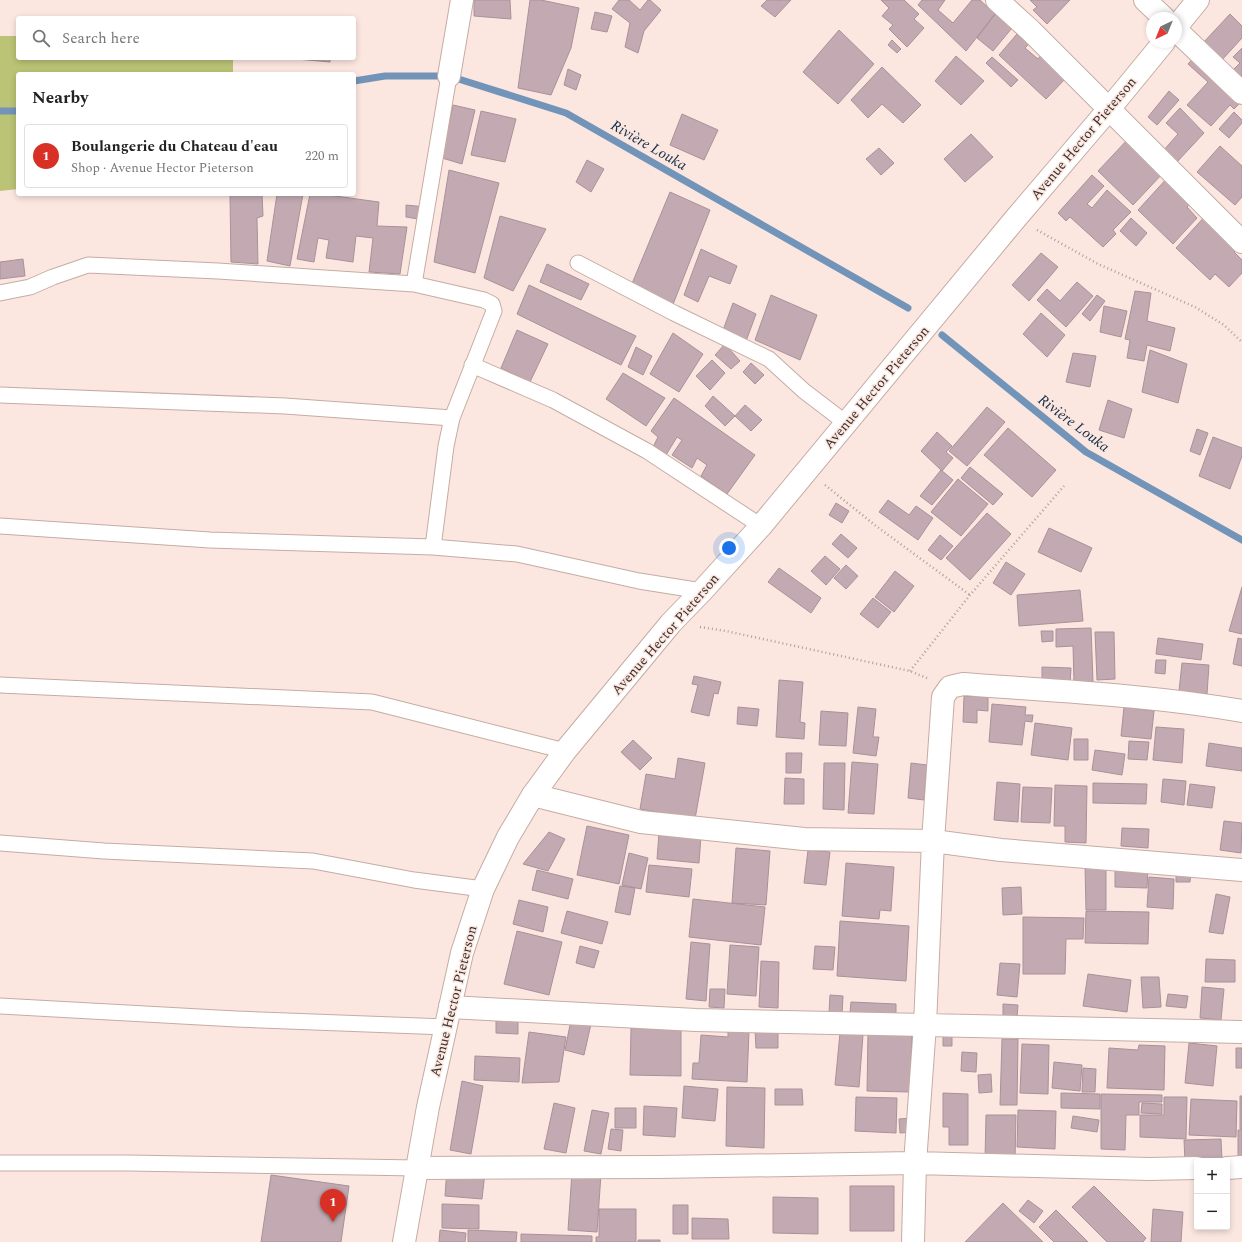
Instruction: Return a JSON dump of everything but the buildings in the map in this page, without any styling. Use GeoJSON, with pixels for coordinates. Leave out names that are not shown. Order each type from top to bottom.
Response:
{"type":"FeatureCollection","features":[{"type":"Feature","properties":{"kind":"street"},"geometry":{"type":"LineString","coordinates":[[450,76],[462,0]]}},
{"type":"Feature","properties":{"kind":"street"},"geometry":{"type":"LineString","coordinates":[[997,0],[1031,31],[1242,242]]}},
{"type":"Feature","properties":{"kind":"street"},"geometry":{"type":"LineString","coordinates":[[1145,0],[1158,12]]}},
{"type":"Feature","properties":{"kind":"street"},"geometry":{"type":"LineString","coordinates":[[1182,21],[1198,0]]}},
{"type":"Feature","properties":{"kind":"street"},"geometry":{"type":"LineString","coordinates":[[1182,35],[1242,93]]}},
{"type":"Feature","properties":{"kind":"street","name":"Avenue Hector Pieterson"},"geometry":{"type":"LineString","coordinates":[[404,1242],[428,1107],[462,953],[483,889],[508,837],[533,794],[565,751],[671,623],[761,526],[1159,48]]}},
{"type":"Feature","properties":{"kind":"street"},"geometry":{"type":"LineString","coordinates":[[914,1242],[915,1163],[925,1026],[933,841],[942,697],[950,687],[963,684],[1119,695],[1210,705],[1242,711]]}},
{"type":"Feature","properties":{"kind":"street"},"geometry":{"type":"LineString","coordinates":[[533,794],[641,822],[804,839],[933,841],[1001,850],[1242,870]]}},
{"type":"Feature","properties":{"kind":"street"},"geometry":{"type":"LineString","coordinates":[[448,1017],[696,1020],[1242,1032]]}},
{"type":"Feature","properties":{"kind":"street"},"geometry":{"type":"LineString","coordinates":[[417,1168],[650,1167],[915,1163],[1149,1169],[1194,1168]]}},
{"type":"Feature","properties":{"kind":"street"},"geometry":{"type":"LineString","coordinates":[[1230,1168],[1242,1167]]}},
{"type":"Feature","properties":{"kind":"lane"},"geometry":{"type":"LineString","coordinates":[[414,284],[450,76]]}},
{"type":"Feature","properties":{"kind":"lane"},"geometry":{"type":"LineString","coordinates":[[578,263],[769,359],[804,391],[846,423]]}},
{"type":"Feature","properties":{"kind":"lane"},"geometry":{"type":"LineString","coordinates":[[0,293],[30,287],[88,265],[225,271],[414,284],[484,300],[492,304],[494,311],[452,418],[446,446],[433,547]]}},
{"type":"Feature","properties":{"kind":"lane"},"geometry":{"type":"LineString","coordinates":[[472,365],[553,400],[647,451],[761,526]]}},
{"type":"Feature","properties":{"kind":"lane"},"geometry":{"type":"LineString","coordinates":[[0,395],[285,406],[452,418]]}},
{"type":"Feature","properties":{"kind":"lane"},"geometry":{"type":"LineString","coordinates":[[0,526],[210,540],[433,547],[517,554],[639,581],[702,591]]}},
{"type":"Feature","properties":{"kind":"lane"},"geometry":{"type":"LineString","coordinates":[[0,685],[372,702],[565,751]]}},
{"type":"Feature","properties":{"kind":"lane"},"geometry":{"type":"LineString","coordinates":[[0,843],[104,851],[313,861],[414,880],[483,889]]}},
{"type":"Feature","properties":{"kind":"lane"},"geometry":{"type":"LineString","coordinates":[[0,1006],[236,1019],[448,1017]]}},
{"type":"Feature","properties":{"kind":"lane"},"geometry":{"type":"LineString","coordinates":[[0,1163],[129,1163],[417,1168]]}},
{"type":"Feature","properties":{"kind":"path"},"geometry":{"type":"LineString","coordinates":[[1016,218],[1098,264],[1195,306],[1224,325],[1242,342]]}},
{"type":"Feature","properties":{"kind":"path"},"geometry":{"type":"LineString","coordinates":[[807,471],[876,526],[970,595]]}},
{"type":"Feature","properties":{"kind":"path"},"geometry":{"type":"LineString","coordinates":[[910,671],[970,595],[1064,486]]}},
{"type":"Feature","properties":{"kind":"path"},"geometry":{"type":"LineString","coordinates":[[671,623],[726,631],[910,671],[950,687]]}},
{"type":"Feature","properties":{"kind":"green space"},"geometry":{"type":"Polygon","coordinates":[[[0,36],[16,36],[16,60],[233,60],[233,72],[16,72],[16,189],[0,191],[0,36]]]}},
{"type":"Feature","properties":{"kind":"waterway","name":"Rivière Louka"},"geometry":{"type":"LineString","coordinates":[[356,81],[385,76],[449,76],[566,113],[908,308]]}},
{"type":"Feature","properties":{"kind":"waterway","name":"Rivière Louka"},"geometry":{"type":"LineString","coordinates":[[0,111],[16,111]]}},
{"type":"Feature","properties":{"kind":"waterway","name":"Rivière Louka"},"geometry":{"type":"LineString","coordinates":[[942,335],[1086,452],[1242,540]]}},
{"type":"Feature","properties":{"kind":"place","name":"Boulangerie du Chateau d'eau"},"geometry":{"type":"Point","coordinates":[333,1222]}}]}
